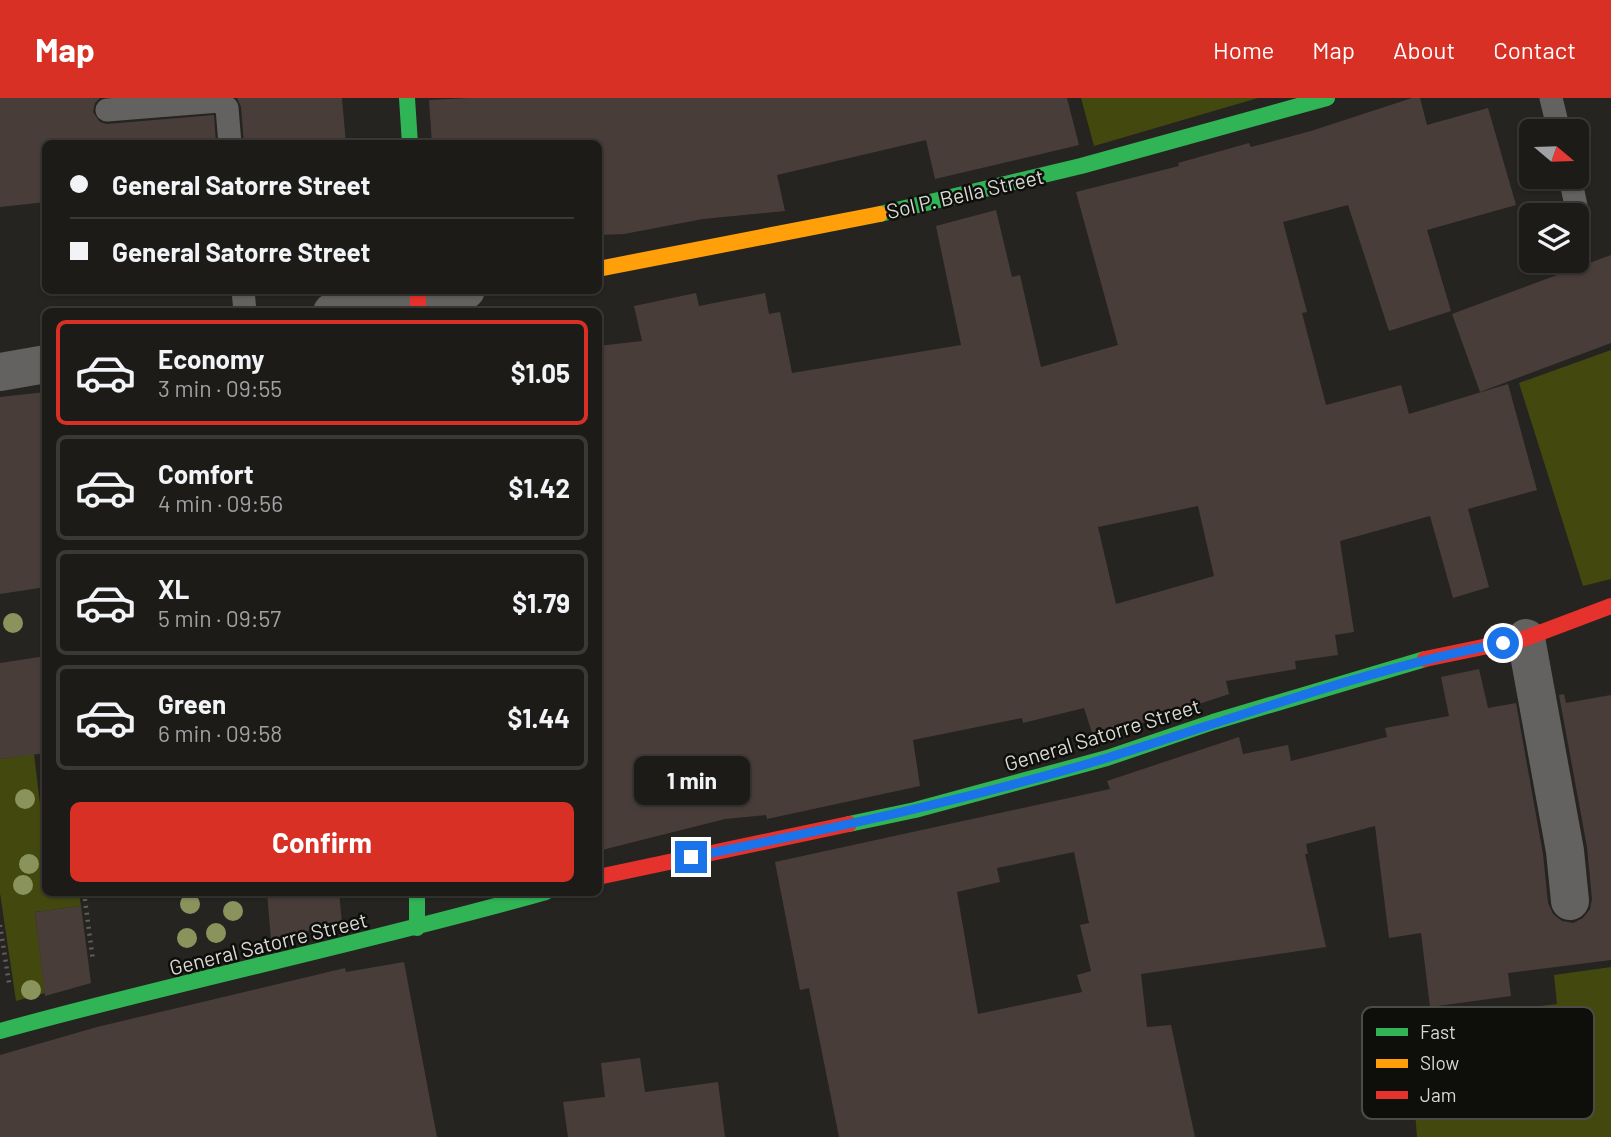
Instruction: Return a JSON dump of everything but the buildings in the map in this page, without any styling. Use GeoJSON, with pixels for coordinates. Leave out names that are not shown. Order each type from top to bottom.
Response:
{"type":"FeatureCollection","features":[{"type":"Feature","properties":{"kind":"street"},"geometry":{"type":"LineString","coordinates":[[407,98],[410,140]]}},
{"type":"Feature","properties":{"kind":"street","name":"Sol P. Bella Street"},"geometry":{"type":"LineString","coordinates":[[602,268],[747,241],[996,188],[1136,153],[1327,98]]}},
{"type":"Feature","properties":{"kind":"street"},"geometry":{"type":"LineString","coordinates":[[361,308],[447,294]]}},
{"type":"Feature","properties":{"kind":"street"},"geometry":{"type":"LineString","coordinates":[[0,372],[42,365]]}},
{"type":"Feature","properties":{"kind":"street","name":"General Satorre Street"},"geometry":{"type":"LineString","coordinates":[[602,876],[915,810],[1107,758],[1213,722],[1434,656],[1526,638],[1611,606]]}},
{"type":"Feature","properties":{"kind":"street"},"geometry":{"type":"LineString","coordinates":[[1526,638],[1561,824],[1570,901]]}},
{"type":"Feature","properties":{"kind":"street"},"geometry":{"type":"LineString","coordinates":[[417,896],[417,928]]}},
{"type":"Feature","properties":{"kind":"street","name":"General Satorre Street"},"geometry":{"type":"LineString","coordinates":[[8,1029],[98,1004],[417,928],[532,896]]}},
{"type":"Feature","properties":{"kind":"lane"},"geometry":{"type":"LineString","coordinates":[[1551,98],[1556,119]]}},
{"type":"Feature","properties":{"kind":"lane"},"geometry":{"type":"LineString","coordinates":[[107,110],[219,101],[227,108],[230,140]]}},
{"type":"Feature","properties":{"kind":"path"},"geometry":{"type":"LineString","coordinates":[[84,896],[98,1004]]}},
{"type":"Feature","properties":{"kind":"path"},"geometry":{"type":"LineString","coordinates":[[0,925],[8,1029]]}},
{"type":"Feature","properties":{"kind":"green space"},"geometry":{"type":"Polygon","coordinates":[[[1081,98],[1258,98],[1094,146],[1081,98]]]}},
{"type":"Feature","properties":{"kind":"green space"},"geometry":{"type":"Polygon","coordinates":[[[1611,350],[1611,579],[1583,586],[1519,383],[1611,350]]]}},
{"type":"Feature","properties":{"kind":"green space"},"geometry":{"type":"Polygon","coordinates":[[[34,754],[42,821],[42,896],[79,896],[81,906],[35,912],[45,993],[16,1001],[0,893],[0,759],[34,754]]]}},
{"type":"Feature","properties":{"kind":"green space"},"geometry":{"type":"Polygon","coordinates":[[[1611,967],[1611,1137],[1417,1137],[1416,1119],[1594,1119],[1594,1007],[1532,1007],[1557,1004],[1554,975],[1611,967]]]}},
{"type":"Feature","properties":{"kind":"traffic: fast"},"geometry":{"type":"LineString","coordinates":[[407,98],[410,140]]}},
{"type":"Feature","properties":{"kind":"traffic: fast"},"geometry":{"type":"LineString","coordinates":[[880,214],[1081,166],[1327,98]]}},
{"type":"Feature","properties":{"kind":"traffic: fast"},"geometry":{"type":"LineString","coordinates":[[849,824],[915,810],[1107,758],[1213,722],[1425,659]]}},
{"type":"Feature","properties":{"kind":"traffic: fast"},"geometry":{"type":"LineString","coordinates":[[417,896],[417,928]]}},
{"type":"Feature","properties":{"kind":"traffic: fast"},"geometry":{"type":"LineString","coordinates":[[0,1031],[531,896]]}},
{"type":"Feature","properties":{"kind":"traffic: slow"},"geometry":{"type":"LineString","coordinates":[[602,268],[880,214]]}},
{"type":"Feature","properties":{"kind":"traffic: jam"},"geometry":{"type":"LineString","coordinates":[[418,294],[418,308]]}},
{"type":"Feature","properties":{"kind":"traffic: jam"},"geometry":{"type":"LineString","coordinates":[[1425,659],[1526,638],[1611,606]]}},
{"type":"Feature","properties":{"kind":"traffic: jam"},"geometry":{"type":"LineString","coordinates":[[602,876],[849,824]]}},
{"type":"Feature","properties":{"kind":"route"},"geometry":{"type":"LineString","coordinates":[[691,857],[915,810],[1107,758],[1213,722],[1434,656],[1503,643]]}}]}
